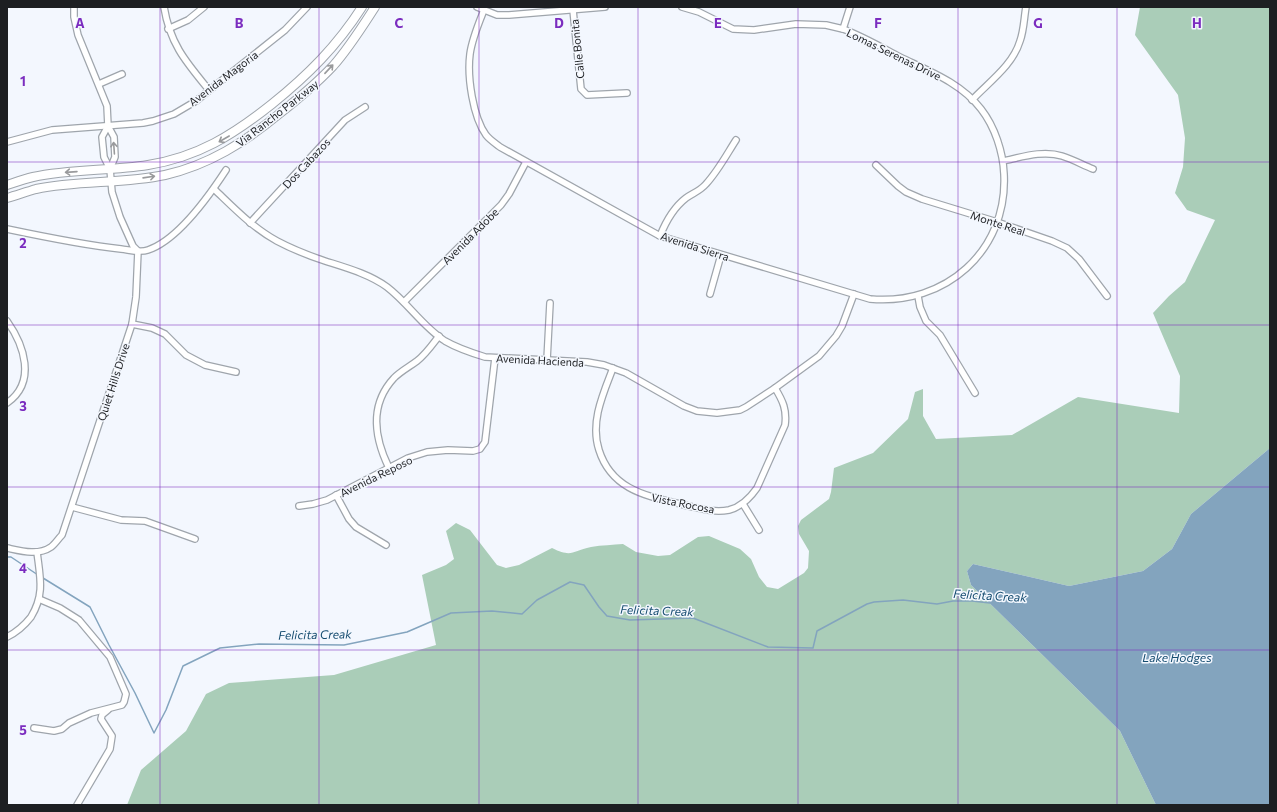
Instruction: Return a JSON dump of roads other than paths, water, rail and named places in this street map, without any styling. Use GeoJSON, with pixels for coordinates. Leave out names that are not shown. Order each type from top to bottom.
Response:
{"type":"FeatureCollection","features":[{"type":"Feature","properties":{"kind":"main road","name":"Via Rancho Parkway"},"geometry":{"type":"LineString","coordinates":[[7,185],[34,177],[164,162],[184,157],[220,141],[237,131],[306,77],[336,44],[362,7]]}},
{"type":"Feature","properties":{"kind":"main road","name":"Via Rancho Parkway"},"geometry":{"type":"LineString","coordinates":[[7,198],[36,189],[166,175],[189,168],[226,152],[242,143],[269,123],[315,85],[334,64],[376,7]]}},
{"type":"Feature","properties":{"kind":"street"},"geometry":{"type":"LineString","coordinates":[[74,7],[74,17],[78,35],[107,106],[108,126],[114,137],[115,157],[110,169],[112,192],[120,217],[133,246],[138,251]]}},
{"type":"Feature","properties":{"kind":"street"},"geometry":{"type":"LineString","coordinates":[[164,7],[168,29],[173,41],[180,53],[209,90]]}},
{"type":"Feature","properties":{"kind":"street"},"geometry":{"type":"LineString","coordinates":[[168,29],[188,20],[204,7]]}},
{"type":"Feature","properties":{"kind":"street","name":"Avenida Magoria"},"geometry":{"type":"LineString","coordinates":[[7,142],[52,130],[143,123],[174,114],[196,101],[285,30],[307,7]]}},
{"type":"Feature","properties":{"kind":"street"},"geometry":{"type":"LineString","coordinates":[[477,7],[497,15],[605,7]]}},
{"type":"Feature","properties":{"kind":"street","name":"Lomas Serenas Drive"},"geometry":{"type":"LineString","coordinates":[[682,7],[699,12],[733,29],[754,30],[796,24],[826,25],[843,29],[953,84],[981,109],[995,134],[1003,161],[1005,190],[1002,207],[997,222]]}},
{"type":"Feature","properties":{"kind":"street"},"geometry":{"type":"LineString","coordinates":[[843,29],[850,7]]}},
{"type":"Feature","properties":{"kind":"street"},"geometry":{"type":"LineString","coordinates":[[972,100],[1007,64],[1015,53],[1023,31],[1026,7]]}},
{"type":"Feature","properties":{"kind":"street","name":"Avenida Sierra"},"geometry":{"type":"LineString","coordinates":[[484,10],[474,34],[470,55],[470,85],[476,114],[485,134],[490,140],[500,147],[660,236],[854,294],[886,300],[918,296],[943,285],[968,268],[985,247],[997,222]]}},
{"type":"Feature","properties":{"kind":"street","name":"Calle Bonita"},"geometry":{"type":"LineString","coordinates":[[573,10],[581,89],[588,94],[627,93]]}},
{"type":"Feature","properties":{"kind":"street"},"geometry":{"type":"LineString","coordinates":[[99,84],[122,74]]}},
{"type":"Feature","properties":{"kind":"street","name":"Dos Cabazos"},"geometry":{"type":"LineString","coordinates":[[250,223],[345,120],[365,107]]}},
{"type":"Feature","properties":{"kind":"street"},"geometry":{"type":"LineString","coordinates":[[108,126],[102,137],[104,157],[110,169]]}},
{"type":"Feature","properties":{"kind":"street"},"geometry":{"type":"LineString","coordinates":[[660,236],[673,210],[686,198],[697,192],[707,183],[736,140]]}},
{"type":"Feature","properties":{"kind":"street"},"geometry":{"type":"LineString","coordinates":[[1003,161],[1039,154],[1055,154],[1093,170]]}},
{"type":"Feature","properties":{"kind":"street","name":"Avenida Adobe"},"geometry":{"type":"LineString","coordinates":[[404,302],[501,205],[526,162]]}},
{"type":"Feature","properties":{"kind":"street","name":"Monte Real"},"geometry":{"type":"LineString","coordinates":[[876,165],[906,192],[922,199],[997,222],[1052,241],[1067,248],[1079,259],[1107,296]]}},
{"type":"Feature","properties":{"kind":"street"},"geometry":{"type":"LineString","coordinates":[[7,229],[109,248],[146,251],[162,244],[180,229],[214,189],[226,170]]}},
{"type":"Feature","properties":{"kind":"street","name":"Avenida Hacienda"},"geometry":{"type":"LineString","coordinates":[[214,189],[250,223],[278,242],[369,277],[387,288],[404,302],[439,336],[446,341],[472,353],[495,358],[587,362],[604,365],[626,373],[684,406],[697,411],[717,413],[740,410],[776,388],[819,356],[836,336],[842,326],[854,294]]}},
{"type":"Feature","properties":{"kind":"street","name":"Quiet Hills Drive"},"geometry":{"type":"LineString","coordinates":[[37,552],[50,547],[62,535],[72,507],[132,324],[136,297],[138,251]]}},
{"type":"Feature","properties":{"kind":"street"},"geometry":{"type":"LineString","coordinates":[[710,294],[721,255]]}},
{"type":"Feature","properties":{"kind":"street"},"geometry":{"type":"LineString","coordinates":[[918,296],[920,307],[926,321],[940,335],[975,393]]}},
{"type":"Feature","properties":{"kind":"street"},"geometry":{"type":"LineString","coordinates":[[547,360],[550,303]]}},
{"type":"Feature","properties":{"kind":"street"},"geometry":{"type":"LineString","coordinates":[[7,321],[15,331],[22,346],[25,361],[24,378],[19,390],[7,403]]}},
{"type":"Feature","properties":{"kind":"street"},"geometry":{"type":"LineString","coordinates":[[132,324],[152,328],[165,334],[186,355],[204,365],[236,372]]}},
{"type":"Feature","properties":{"kind":"street"},"geometry":{"type":"LineString","coordinates":[[389,468],[384,459],[376,432],[378,409],[384,394],[394,378],[425,354],[439,336]]}},
{"type":"Feature","properties":{"kind":"street","name":"Avenida Reposo"},"geometry":{"type":"LineString","coordinates":[[299,506],[313,504],[336,495],[408,458],[427,452],[448,450],[473,451],[480,449],[484,442],[495,358]]}},
{"type":"Feature","properties":{"kind":"street","name":"Vista Rocosa"},"geometry":{"type":"LineString","coordinates":[[613,368],[596,420],[596,437],[599,451],[612,473],[627,487],[645,496],[718,511],[730,510],[743,504],[757,488],[785,425],[787,415],[784,403],[776,388]]}},
{"type":"Feature","properties":{"kind":"street"},"geometry":{"type":"LineString","coordinates":[[336,495],[349,519],[356,527],[386,545]]}},
{"type":"Feature","properties":{"kind":"street"},"geometry":{"type":"LineString","coordinates":[[743,504],[759,530]]}},
{"type":"Feature","properties":{"kind":"street"},"geometry":{"type":"LineString","coordinates":[[72,507],[121,520],[145,521],[195,538]]}},
{"type":"Feature","properties":{"kind":"street"},"geometry":{"type":"LineString","coordinates":[[7,548],[25,552],[37,552],[40,578],[40,599],[37,607],[26,624],[16,633],[7,637]]}},
{"type":"Feature","properties":{"kind":"street"},"geometry":{"type":"LineString","coordinates":[[34,728],[54,731],[62,729],[69,723],[91,713],[122,705],[126,694],[110,657],[79,620],[60,608],[40,599]]}},
{"type":"Feature","properties":{"kind":"street"},"geometry":{"type":"LineString","coordinates":[[77,805],[110,749],[112,736],[101,719],[102,715],[110,708]]}},
{"type":"Feature","properties":{"kind":"water","name":"Lake Hodges"},"geometry":{"type":"Polygon","coordinates":[[[1270,448],[1270,805],[1156,805],[1120,731],[971,585],[967,571],[973,564],[1069,586],[1143,571],[1172,549],[1191,514],[1270,448]]]}},
{"type":"Feature","properties":{"kind":"waterway","name":"Felicita Creak"},"geometry":{"type":"LineString","coordinates":[[7,557],[11,557],[38,575]]}},
{"type":"Feature","properties":{"kind":"waterway","name":"Felicita Creak"},"geometry":{"type":"LineString","coordinates":[[43,578],[90,607],[154,733],[166,710],[183,666],[220,648],[259,644],[344,645],[407,632],[451,613],[492,611],[522,614],[537,600],[570,582],[584,585],[607,616],[630,620],[693,618],[768,647],[813,648],[817,631],[867,604],[874,602],[903,600],[937,604],[953,601],[990,603]]}}]}
